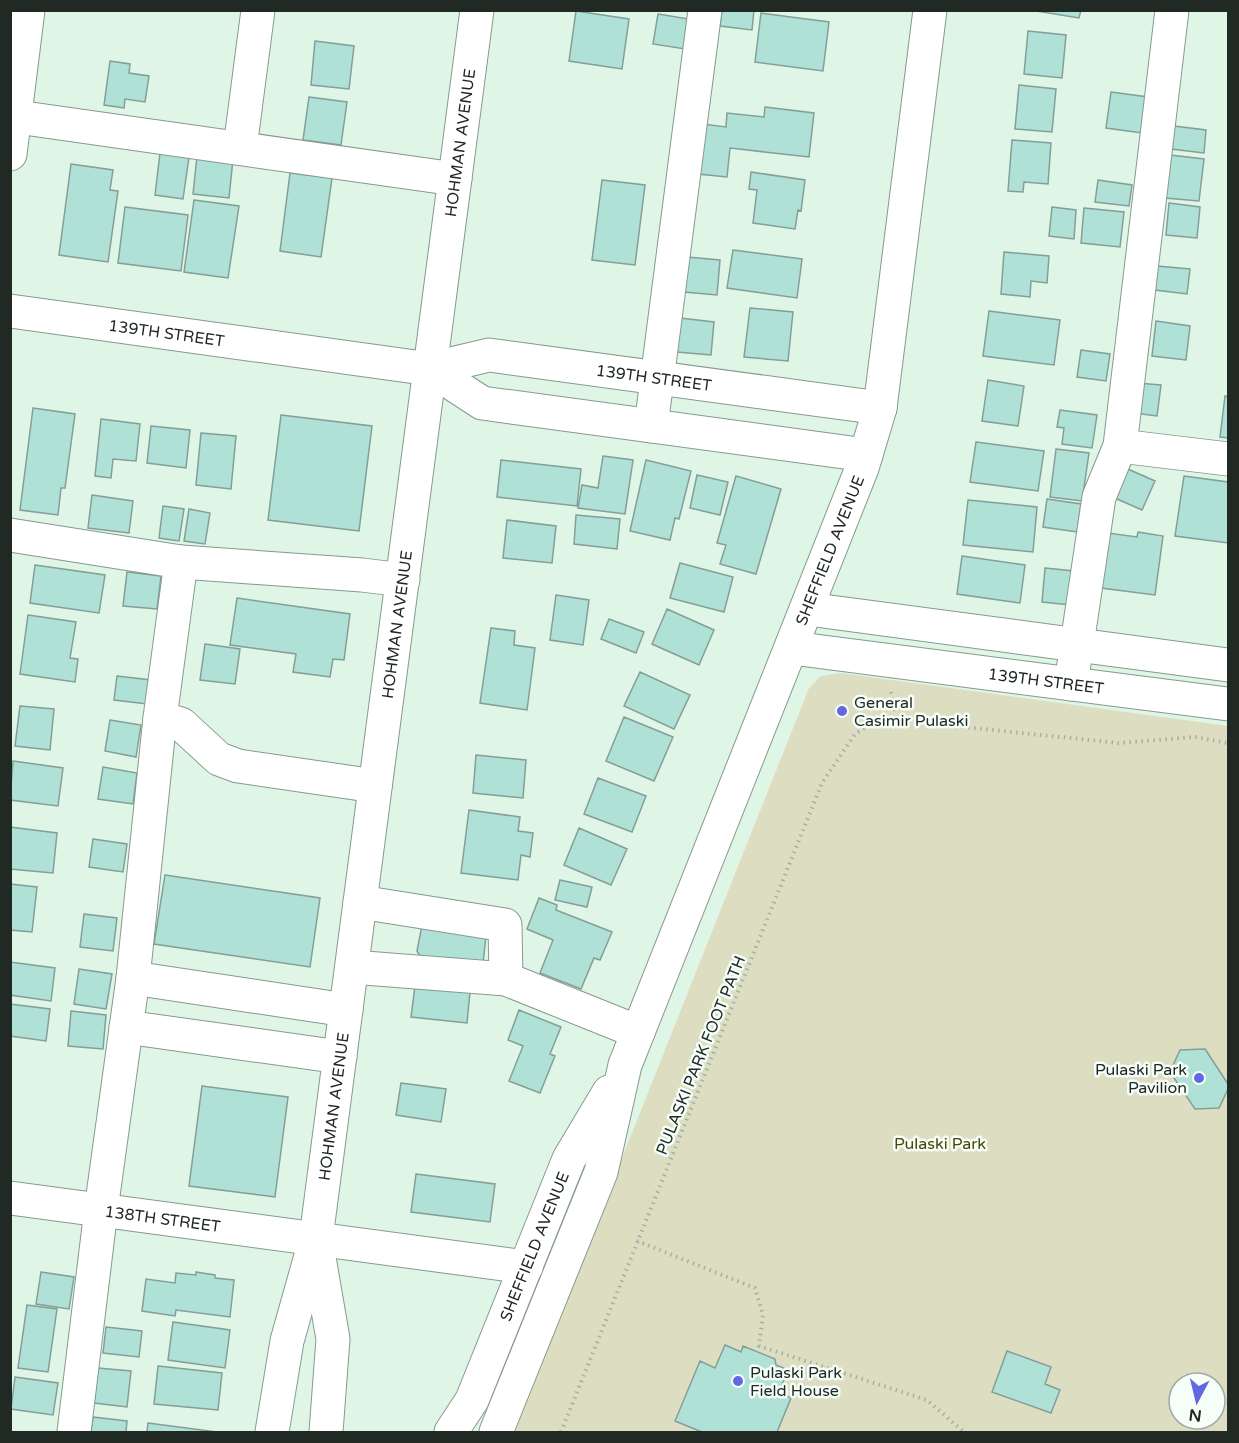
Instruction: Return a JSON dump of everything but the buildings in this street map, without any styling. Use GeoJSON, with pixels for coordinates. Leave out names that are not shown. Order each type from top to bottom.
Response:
{"type":"FeatureCollection","features":[{"type":"Feature","properties":{"kind":"street"},"geometry":{"type":"LineString","coordinates":[[10,154],[28,10]]}},
{"type":"Feature","properties":{"kind":"street"},"geometry":{"type":"LineString","coordinates":[[240,148],[258,10]]}},
{"type":"Feature","properties":{"kind":"street","name":"HOHMAN AVENUE"},"geometry":{"type":"LineString","coordinates":[[272,1432],[287,1341],[316,1238],[477,10]]}},
{"type":"Feature","properties":{"kind":"street"},"geometry":{"type":"LineString","coordinates":[[651,426],[705,10]]}},
{"type":"Feature","properties":{"kind":"street","name":"SHEFFIELD AVENUE"},"geometry":{"type":"LineString","coordinates":[[496,1432],[601,1172],[625,1065],[792,648],[866,455],[880,408],[930,10]]}},
{"type":"Feature","properties":{"kind":"street"},"geometry":{"type":"LineString","coordinates":[[1071,684],[1099,497],[1119,446],[1172,10]]}},
{"type":"Feature","properties":{"kind":"street"},"geometry":{"type":"LineString","coordinates":[[13,117],[455,179]]}},
{"type":"Feature","properties":{"kind":"street","name":"139TH STREET"},"geometry":{"type":"LineString","coordinates":[[10,311],[430,369],[489,355],[880,408]]}},
{"type":"Feature","properties":{"kind":"street","name":"139TH STREET"},"geometry":{"type":"LineString","coordinates":[[430,369],[482,403],[866,455]]}},
{"type":"Feature","properties":{"kind":"street"},"geometry":{"type":"LineString","coordinates":[[1119,446],[1228,459]]}},
{"type":"Feature","properties":{"kind":"street"},"geometry":{"type":"LineString","coordinates":[[10,535],[181,562],[362,574],[403,580]]}},
{"type":"Feature","properties":{"kind":"street"},"geometry":{"type":"LineString","coordinates":[[74,1432],[101,1210],[133,978],[160,718],[181,562]]}},
{"type":"Feature","properties":{"kind":"street"},"geometry":{"type":"LineString","coordinates":[[807,609],[1228,665]]}},
{"type":"Feature","properties":{"kind":"street","name":"139TH STREET"},"geometry":{"type":"LineString","coordinates":[[792,648],[1228,704]]}},
{"type":"Feature","properties":{"kind":"street"},"geometry":{"type":"LineString","coordinates":[[160,718],[181,724],[219,759],[238,766],[375,786]]}},
{"type":"Feature","properties":{"kind":"street"},"geometry":{"type":"LineString","coordinates":[[360,902],[505,925],[507,979]]}},
{"type":"Feature","properties":{"kind":"street"},"geometry":{"type":"LineString","coordinates":[[352,967],[507,979],[638,1032]]}},
{"type":"Feature","properties":{"kind":"street"},"geometry":{"type":"LineString","coordinates":[[133,978],[346,1011]]}},
{"type":"Feature","properties":{"kind":"street"},"geometry":{"type":"LineString","coordinates":[[126,1027],[340,1057]]}},
{"type":"Feature","properties":{"kind":"street","name":"SHEFFIELD AVENUE"},"geometry":{"type":"LineString","coordinates":[[451,1432],[472,1400],[569,1159],[625,1065]]}},
{"type":"Feature","properties":{"kind":"street","name":"138TH STREET"},"geometry":{"type":"LineString","coordinates":[[10,1198],[526,1267]]}},
{"type":"Feature","properties":{"kind":"street","name":"HOHMAN AVENUE"},"geometry":{"type":"LineString","coordinates":[[316,1238],[333,1339],[326,1432]]}},
{"type":"Feature","properties":{"kind":"path"},"geometry":{"type":"LineString","coordinates":[[890,687],[897,720]]}},
{"type":"Feature","properties":{"kind":"path","name":"PULASKI PARK FOOT PATH"},"geometry":{"type":"LineString","coordinates":[[561,1432],[822,783],[855,734],[876,722],[897,720],[1118,743],[1195,737],[1228,743]]}},
{"type":"Feature","properties":{"kind":"path"},"geometry":{"type":"LineString","coordinates":[[637,1241],[755,1288],[763,1315],[759,1346],[927,1400],[964,1432]]}},
{"type":"Feature","properties":{"kind":"green space","name":"Pulaski Park"},"geometry":{"type":"Polygon","coordinates":[[[840,673],[1228,726],[1228,1432],[513,1432],[809,688],[821,676],[840,673]]]}},
{"type":"Feature","properties":{"kind":"place","name":"General Casimir Pulaski"},"geometry":{"type":"Point","coordinates":[842,711]}},
{"type":"Feature","properties":{"kind":"place","name":"Pulaski Park Pavilion"},"geometry":{"type":"Point","coordinates":[1199,1078]}},
{"type":"Feature","properties":{"kind":"place","name":"Pulaski Park Field House"},"geometry":{"type":"Point","coordinates":[738,1381]}}]}
